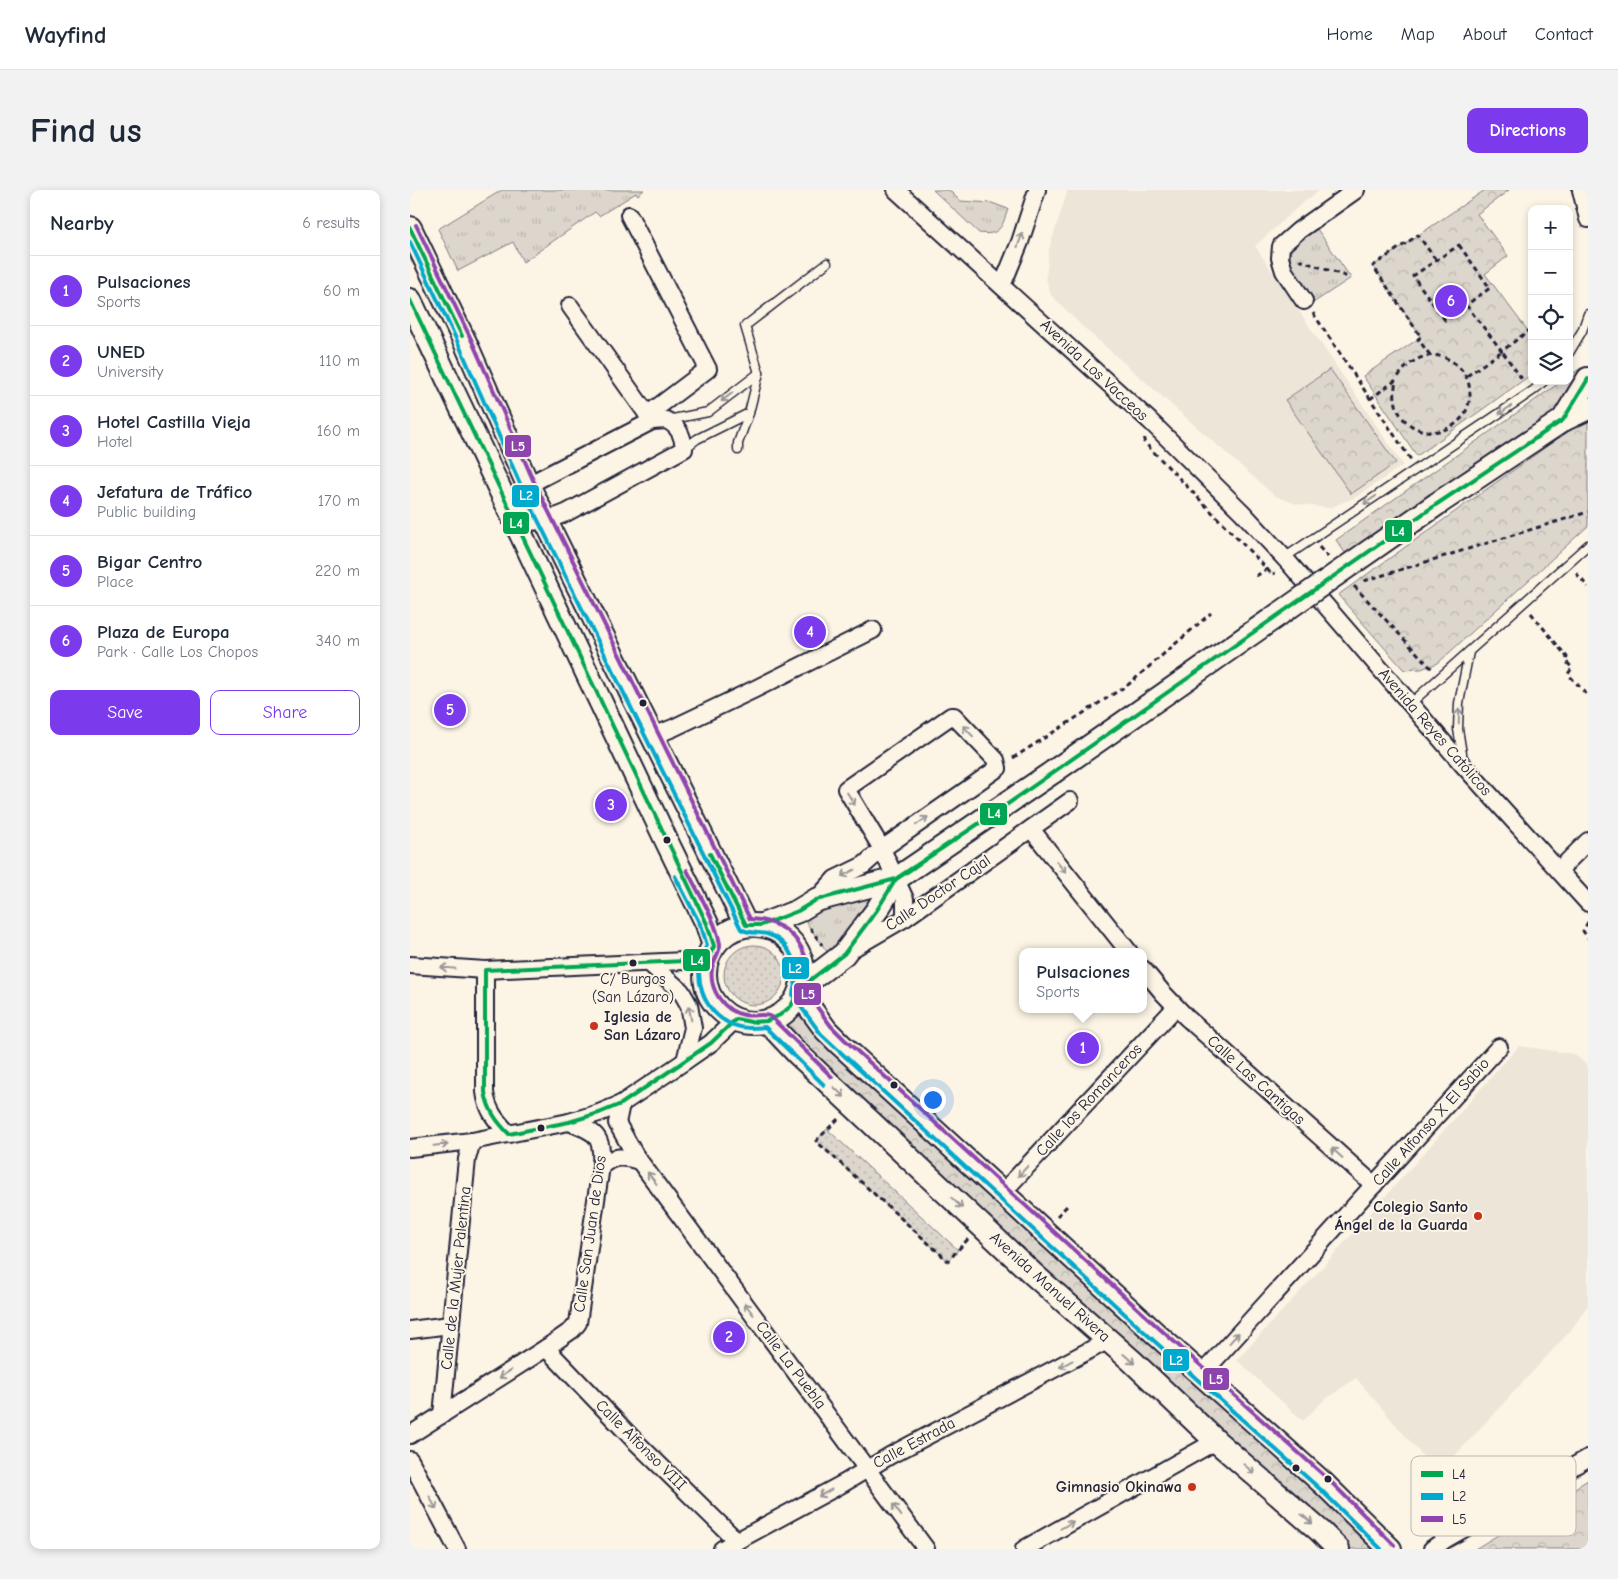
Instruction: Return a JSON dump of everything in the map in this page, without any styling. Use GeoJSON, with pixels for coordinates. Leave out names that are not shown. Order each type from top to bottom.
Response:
{"type":"FeatureCollection","features":[{"type":"Feature","properties":{"kind":"main road"},"geometry":{"type":"LineString","coordinates":[[410,228],[465,342],[528,485],[653,736],[754,925],[781,934],[795,948],[801,960],[803,973],[800,990],[791,1006],[780,1015],[767,1021],[751,1022],[736,1019],[724,1012],[714,1002],[707,989],[705,974],[710,953],[707,924],[410,300]]}},
{"type":"Feature","properties":{"kind":"main road"},"geometry":{"type":"LineString","coordinates":[[1563,420],[1588,379]]}},
{"type":"Feature","properties":{"kind":"main road"},"geometry":{"type":"LineString","coordinates":[[710,953],[723,936],[734,929],[754,925],[807,906],[896,879],[1053,772],[1437,504],[1563,420],[1588,408]]}},
{"type":"Feature","properties":{"kind":"main road","name":"Calle Doctor Cajal"},"geometry":{"type":"LineString","coordinates":[[800,990],[839,958],[877,910],[896,879]]}},
{"type":"Feature","properties":{"kind":"main road"},"geometry":{"type":"LineString","coordinates":[[800,990],[826,1030],[840,1044],[1201,1375],[1324,1484],[1390,1549]]}},
{"type":"Feature","properties":{"kind":"main road","name":"Avenida Manuel Rivera"},"geometry":{"type":"LineString","coordinates":[[767,1021],[798,1054],[1033,1274],[1109,1340],[1216,1441],[1320,1531],[1338,1549]]}},
{"type":"Feature","properties":{"kind":"street","name":"Avenida Los Vacceos"},"geometry":{"type":"LineString","coordinates":[[896,190],[1150,421],[1242,512],[1284,558]]}},
{"type":"Feature","properties":{"kind":"street"},"geometry":{"type":"LineString","coordinates":[[1002,286],[1020,242],[1037,190]]}},
{"type":"Feature","properties":{"kind":"street"},"geometry":{"type":"LineString","coordinates":[[1304,301],[1284,271],[1280,258],[1281,246],[1298,230],[1356,190]]}},
{"type":"Feature","properties":{"kind":"street"},"geometry":{"type":"LineString","coordinates":[[1581,190],[1588,219]]}},
{"type":"Feature","properties":{"kind":"street"},"geometry":{"type":"LineString","coordinates":[[570,306],[655,419],[674,424],[683,437],[684,449],[566,513],[547,521],[525,522],[515,520],[528,485],[655,419],[708,369],[628,215]]}},
{"type":"Feature","properties":{"kind":"street","name":"Avenida Reyes Católicos"},"geometry":{"type":"LineString","coordinates":[[1284,558],[1463,765],[1588,903]]}},
{"type":"Feature","properties":{"kind":"street"},"geometry":{"type":"LineString","coordinates":[[653,736],[763,685],[874,630]]}},
{"type":"Feature","properties":{"kind":"street"},"geometry":{"type":"LineString","coordinates":[[807,906],[835,879],[864,865],[882,849],[998,768],[996,760],[954,716],[951,716],[846,789],[882,849],[896,879],[905,899],[905,918]]}},
{"type":"Feature","properties":{"kind":"street","name":"Calle Doctor Cajal"},"geometry":{"type":"LineString","coordinates":[[839,958],[905,918],[1070,801]]}},
{"type":"Feature","properties":{"kind":"street"},"geometry":{"type":"LineString","coordinates":[[1031,829],[1126,948]]}},
{"type":"Feature","properties":{"kind":"street"},"geometry":{"type":"LineString","coordinates":[[1559,870],[1588,841]]}},
{"type":"Feature","properties":{"kind":"street"},"geometry":{"type":"LineString","coordinates":[[410,964],[485,970],[649,963],[710,953]]}},
{"type":"Feature","properties":{"kind":"street"},"geometry":{"type":"LineString","coordinates":[[649,963],[681,991],[689,1005],[693,1028],[685,1061]]}},
{"type":"Feature","properties":{"kind":"street"},"geometry":{"type":"LineString","coordinates":[[485,970],[486,1102],[494,1118],[509,1134]]}},
{"type":"Feature","properties":{"kind":"street","name":"Calle Las Cantigas"},"geometry":{"type":"LineString","coordinates":[[1147,974],[1176,1007],[1374,1185]]}},
{"type":"Feature","properties":{"kind":"street","name":"Calle los Romanceros"},"geometry":{"type":"LineString","coordinates":[[1002,1193],[1176,1007]]}},
{"type":"Feature","properties":{"kind":"street"},"geometry":{"type":"LineString","coordinates":[[410,1148],[472,1141],[569,1122],[599,1113],[621,1104],[685,1061],[711,1043],[736,1019]]}},
{"type":"Feature","properties":{"kind":"street","name":"Calle Alfonso X El Sabio"},"geometry":{"type":"LineString","coordinates":[[1201,1375],[1499,1047]]}},
{"type":"Feature","properties":{"kind":"street","name":"Calle La Puebla"},"geometry":{"type":"LineString","coordinates":[[621,1104],[617,1123],[638,1161],[926,1549]]}},
{"type":"Feature","properties":{"kind":"street","name":"Calle San Juan de Dios"},"geometry":{"type":"LineString","coordinates":[[410,1435],[546,1348],[572,1330],[578,1323],[602,1150],[599,1140],[591,1131],[569,1122]]}},
{"type":"Feature","properties":{"kind":"street","name":"Calle de la Mujer Palentina"},"geometry":{"type":"LineString","coordinates":[[442,1415],[468,1159],[472,1141]]}},
{"type":"Feature","properties":{"kind":"street"},"geometry":{"type":"LineString","coordinates":[[601,1166],[609,1160],[618,1157],[638,1161]]}},
{"type":"Feature","properties":{"kind":"street"},"geometry":{"type":"LineString","coordinates":[[410,1330],[450,1325]]}},
{"type":"Feature","properties":{"kind":"street","name":"Calle Estrada"},"geometry":{"type":"LineString","coordinates":[[722,1549],[1109,1340]]}},
{"type":"Feature","properties":{"kind":"street","name":"Calle Alfonso VIII"},"geometry":{"type":"LineString","coordinates":[[546,1348],[634,1440],[737,1541]]}},
{"type":"Feature","properties":{"kind":"street"},"geometry":{"type":"LineString","coordinates":[[1024,1549],[1216,1441]]}},
{"type":"Feature","properties":{"kind":"street"},"geometry":{"type":"LineString","coordinates":[[1576,1465],[1588,1458]]}},
{"type":"Feature","properties":{"kind":"street"},"geometry":{"type":"LineString","coordinates":[[410,1460],[457,1549]]}},
{"type":"Feature","properties":{"kind":"street"},"geometry":{"type":"LineString","coordinates":[[1436,1547],[1455,1536]]}},
{"type":"Feature","properties":{"kind":"lane"},"geometry":{"type":"LineString","coordinates":[[738,450],[738,443],[749,413],[759,373],[745,326],[827,263]]}},
{"type":"Feature","properties":{"kind":"lane"},"geometry":{"type":"LineString","coordinates":[[1573,347],[1582,332],[1588,314]]}},
{"type":"Feature","properties":{"kind":"lane"},"geometry":{"type":"LineString","coordinates":[[655,419],[692,416],[708,412],[759,373]]}},
{"type":"Feature","properties":{"kind":"lane"},"geometry":{"type":"LineString","coordinates":[[1284,558],[1539,385]]}},
{"type":"Feature","properties":{"kind":"lane"},"geometry":{"type":"LineString","coordinates":[[684,449],[697,439],[749,413]]}},
{"type":"Feature","properties":{"kind":"lane"},"geometry":{"type":"LineString","coordinates":[[1410,704],[1588,545]]}},
{"type":"Feature","properties":{"kind":"lane"},"geometry":{"type":"LineString","coordinates":[[1463,765],[1458,729],[1459,703],[1469,652]]}},
{"type":"Feature","properties":{"kind":"path"},"geometry":{"type":"LineString","coordinates":[[1430,356],[1418,339],[1421,337],[1373,266],[1418,235],[1436,260]]}},
{"type":"Feature","properties":{"kind":"path"},"geometry":{"type":"LineString","coordinates":[[1459,245],[1490,288],[1466,305],[1445,320],[1413,276],[1459,245]]}},
{"type":"Feature","properties":{"kind":"path"},"geometry":{"type":"LineString","coordinates":[[1280,254],[1351,278]]}},
{"type":"Feature","properties":{"kind":"path"},"geometry":{"type":"LineString","coordinates":[[1304,301],[1417,469]]}},
{"type":"Feature","properties":{"kind":"path"},"geometry":{"type":"LineString","coordinates":[[1466,305],[1531,392]]}},
{"type":"Feature","properties":{"kind":"path"},"geometry":{"type":"LineString","coordinates":[[1467,376],[1528,331]]}},
{"type":"Feature","properties":{"kind":"path"},"geometry":{"type":"LineString","coordinates":[[1370,399],[1396,380],[1403,369],[1412,361],[1424,356],[1437,356],[1449,359],[1459,366],[1467,376],[1470,388],[1470,401],[1465,413],[1457,423],[1446,429],[1434,432],[1421,430],[1410,425],[1401,416],[1395,405],[1394,392],[1396,380]]}},
{"type":"Feature","properties":{"kind":"path"},"geometry":{"type":"LineString","coordinates":[[1150,421],[1144,442],[1267,569],[1253,578]]}},
{"type":"Feature","properties":{"kind":"path"},"geometry":{"type":"LineString","coordinates":[[1324,604],[1353,584],[1588,512]]}},
{"type":"Feature","properties":{"kind":"path"},"geometry":{"type":"LineString","coordinates":[[1312,539],[1330,559]]}},
{"type":"Feature","properties":{"kind":"path"},"geometry":{"type":"LineString","coordinates":[[1567,564],[1588,587]]}},
{"type":"Feature","properties":{"kind":"path"},"geometry":{"type":"LineString","coordinates":[[1353,584],[1440,677]]}},
{"type":"Feature","properties":{"kind":"path"},"geometry":{"type":"LineString","coordinates":[[1522,604],[1567,657],[1566,662],[1572,668],[1568,674],[1588,696]]}},
{"type":"Feature","properties":{"kind":"path"},"geometry":{"type":"LineString","coordinates":[[998,768],[1129,684],[1211,614]]}},
{"type":"Feature","properties":{"kind":"path"},"geometry":{"type":"LineString","coordinates":[[807,906],[839,958]]}},
{"type":"Feature","properties":{"kind":"path"},"geometry":{"type":"LineString","coordinates":[[1588,922],[1582,931],[1588,938]]}},
{"type":"Feature","properties":{"kind":"path"},"geometry":{"type":"LineString","coordinates":[[852,1104],[816,1141],[948,1261],[958,1250]]}},
{"type":"Feature","properties":{"kind":"shaded area"},"geometry":{"type":"Polygon","coordinates":[[[1068,190],[1320,190],[1299,206],[1255,246],[1403,465],[1358,496],[1329,508],[1297,504],[1275,496],[1081,325],[1051,295],[1046,278],[1049,249],[1068,190]]]}},
{"type":"Feature","properties":{"kind":"shaded area","name":"Colegio Santo Ángel de la Guarda"},"geometry":{"type":"Polygon","coordinates":[[[1519,1046],[1574,1054],[1588,1066],[1588,1305],[1571,1330],[1455,1456],[1423,1456],[1356,1378],[1323,1401],[1303,1421],[1237,1360],[1320,1270],[1519,1046]]]}},
{"type":"Feature","properties":{"kind":"green space"},"geometry":{"type":"Polygon","coordinates":[[[502,190],[644,190],[599,216],[595,212],[523,262],[513,242],[458,271],[438,229],[502,190]]]}},
{"type":"Feature","properties":{"kind":"green space"},"geometry":{"type":"Polygon","coordinates":[[[933,190],[949,190],[960,201],[992,203],[1008,209],[1004,221],[999,229],[992,233],[979,233],[933,190]]]}},
{"type":"Feature","properties":{"kind":"green space"},"geometry":{"type":"Polygon","coordinates":[[[1485,190],[1509,190],[1477,214],[1508,256],[1485,274],[1528,331],[1528,377],[1417,456],[1363,376],[1421,337],[1373,266],[1485,190]]]}},
{"type":"Feature","properties":{"kind":"green space"},"geometry":{"type":"Polygon","coordinates":[[[1317,229],[1351,278],[1313,303],[1300,283],[1290,259],[1294,245],[1317,229]]]}},
{"type":"Feature","properties":{"kind":"green space"},"geometry":{"type":"Polygon","coordinates":[[[1581,368],[1573,384],[1573,373],[1581,368]]]}},
{"type":"Feature","properties":{"kind":"green space"},"geometry":{"type":"Polygon","coordinates":[[[1330,369],[1396,463],[1351,494],[1285,400],[1330,369]]]}},
{"type":"Feature","properties":{"kind":"green space"},"geometry":{"type":"Polygon","coordinates":[[[1556,385],[1572,385],[1556,417],[1348,557],[1336,540],[1556,385]]]}},
{"type":"Feature","properties":{"kind":"green space"},"geometry":{"type":"Polygon","coordinates":[[[1588,417],[1588,526],[1438,663],[1421,669],[1404,670],[1338,595],[1588,417]]]}},
{"type":"Feature","properties":{"kind":"green space"},"geometry":{"type":"Polygon","coordinates":[[[896,879],[835,963],[798,911],[896,879]]]}},
{"type":"Feature","properties":{"kind":"green space"},"geometry":{"type":"Polygon","coordinates":[[[748,945],[760,945],[771,950],[779,958],[784,969],[782,987],[771,1000],[760,1005],[748,1005],[737,1000],[729,992],[724,981],[724,969],[729,958],[737,950],[748,945]]]}},
{"type":"Feature","properties":{"kind":"green space"},"geometry":{"type":"Polygon","coordinates":[[[799,993],[1390,1549],[1338,1549],[767,1021],[785,1010],[799,993]]]}},
{"type":"Feature","properties":{"kind":"green space"},"geometry":{"type":"Polygon","coordinates":[[[827,1129],[958,1250],[948,1261],[816,1141],[827,1129]]]}},
{"type":"Feature","properties":{"kind":"green space"},"geometry":{"type":"Polygon","coordinates":[[[1588,1480],[1588,1549],[1475,1549],[1496,1536],[1576,1536],[1576,1487],[1588,1480]]]}},
{"type":"Feature","properties":{"kind":"transit line","name":"L5"},"geometry":{"type":"LineString","coordinates":[[416,225],[471,339],[534,482],[750,919],[778,925],[789,932],[797,941],[803,951],[807,964],[806,992],[831,1026],[844,1039],[1160,1329],[1328,1479],[1394,1545]]}},
{"type":"Feature","properties":{"kind":"transit line","name":"L4"},"geometry":{"type":"LineString","coordinates":[[410,228],[462,336]]}},
{"type":"Feature","properties":{"kind":"transit line","name":"L2"},"geometry":{"type":"LineString","coordinates":[[410,242],[459,345],[522,488],[741,929],[767,934],[785,945],[792,957],[796,970],[793,996],[821,1034],[1152,1339],[1320,1489],[1381,1549]]}},
{"type":"Feature","properties":{"kind":"transit line","name":"L4"},"geometry":{"type":"LineString","coordinates":[[410,300],[707,924],[714,946],[707,960],[485,970],[485,1092],[488,1104],[494,1115],[509,1134],[569,1122],[621,1104],[711,1043],[736,1019],[751,1022],[767,1021],[780,1015],[791,1006],[801,987],[844,954],[877,910],[896,879],[1002,808],[1437,504],[1563,420],[1588,379]]}},
{"type":"Feature","properties":{"kind":"transit line","name":"L4"},"geometry":{"type":"LineString","coordinates":[[710,854],[746,925],[762,925],[798,911],[816,900],[896,879],[914,867]]}},
{"type":"Feature","properties":{"kind":"transit line","name":"L5"},"geometry":{"type":"LineString","coordinates":[[687,870],[718,934],[720,947],[713,966],[712,977],[715,991],[719,998],[736,1013],[770,1016],[832,1077]]}},
{"type":"Feature","properties":{"kind":"transit line","name":"L2"},"geometry":{"type":"LineString","coordinates":[[675,876],[701,926],[707,945],[702,956],[700,980],[702,991],[713,1011],[733,1025],[745,1028],[765,1027],[824,1085]]}},
{"type":"Feature","properties":{"kind":"place","name":"Plaza de Europa"},"geometry":{"type":"Point","coordinates":[1451,301]}},
{"type":"Feature","properties":{"kind":"place","name":"Jefatura de Tráfico"},"geometry":{"type":"Point","coordinates":[810,632]}},
{"type":"Feature","properties":{"kind":"place","name":"Bigar Centro"},"geometry":{"type":"Point","coordinates":[450,710]}},
{"type":"Feature","properties":{"kind":"place","name":"Hotel Castilla Vieja"},"geometry":{"type":"Point","coordinates":[611,805]}},
{"type":"Feature","properties":{"kind":"place","name":"C/ Burgos (San Lázaro)"},"geometry":{"type":"Point","coordinates":[633,963]}},
{"type":"Feature","properties":{"kind":"place","name":"Iglesia de San Lázaro"},"geometry":{"type":"Point","coordinates":[594,1026]}},
{"type":"Feature","properties":{"kind":"place","name":"Pulsaciones"},"geometry":{"type":"Point","coordinates":[1083,1048]}},
{"type":"Feature","properties":{"kind":"place","name":"Colegio Santo Ángel de la Guarda"},"geometry":{"type":"Point","coordinates":[1478,1216]}},
{"type":"Feature","properties":{"kind":"place","name":"UNED"},"geometry":{"type":"Point","coordinates":[729,1337]}},
{"type":"Feature","properties":{"kind":"place","name":"Gimnasio Okinawa"},"geometry":{"type":"Point","coordinates":[1192,1487]}}]}
